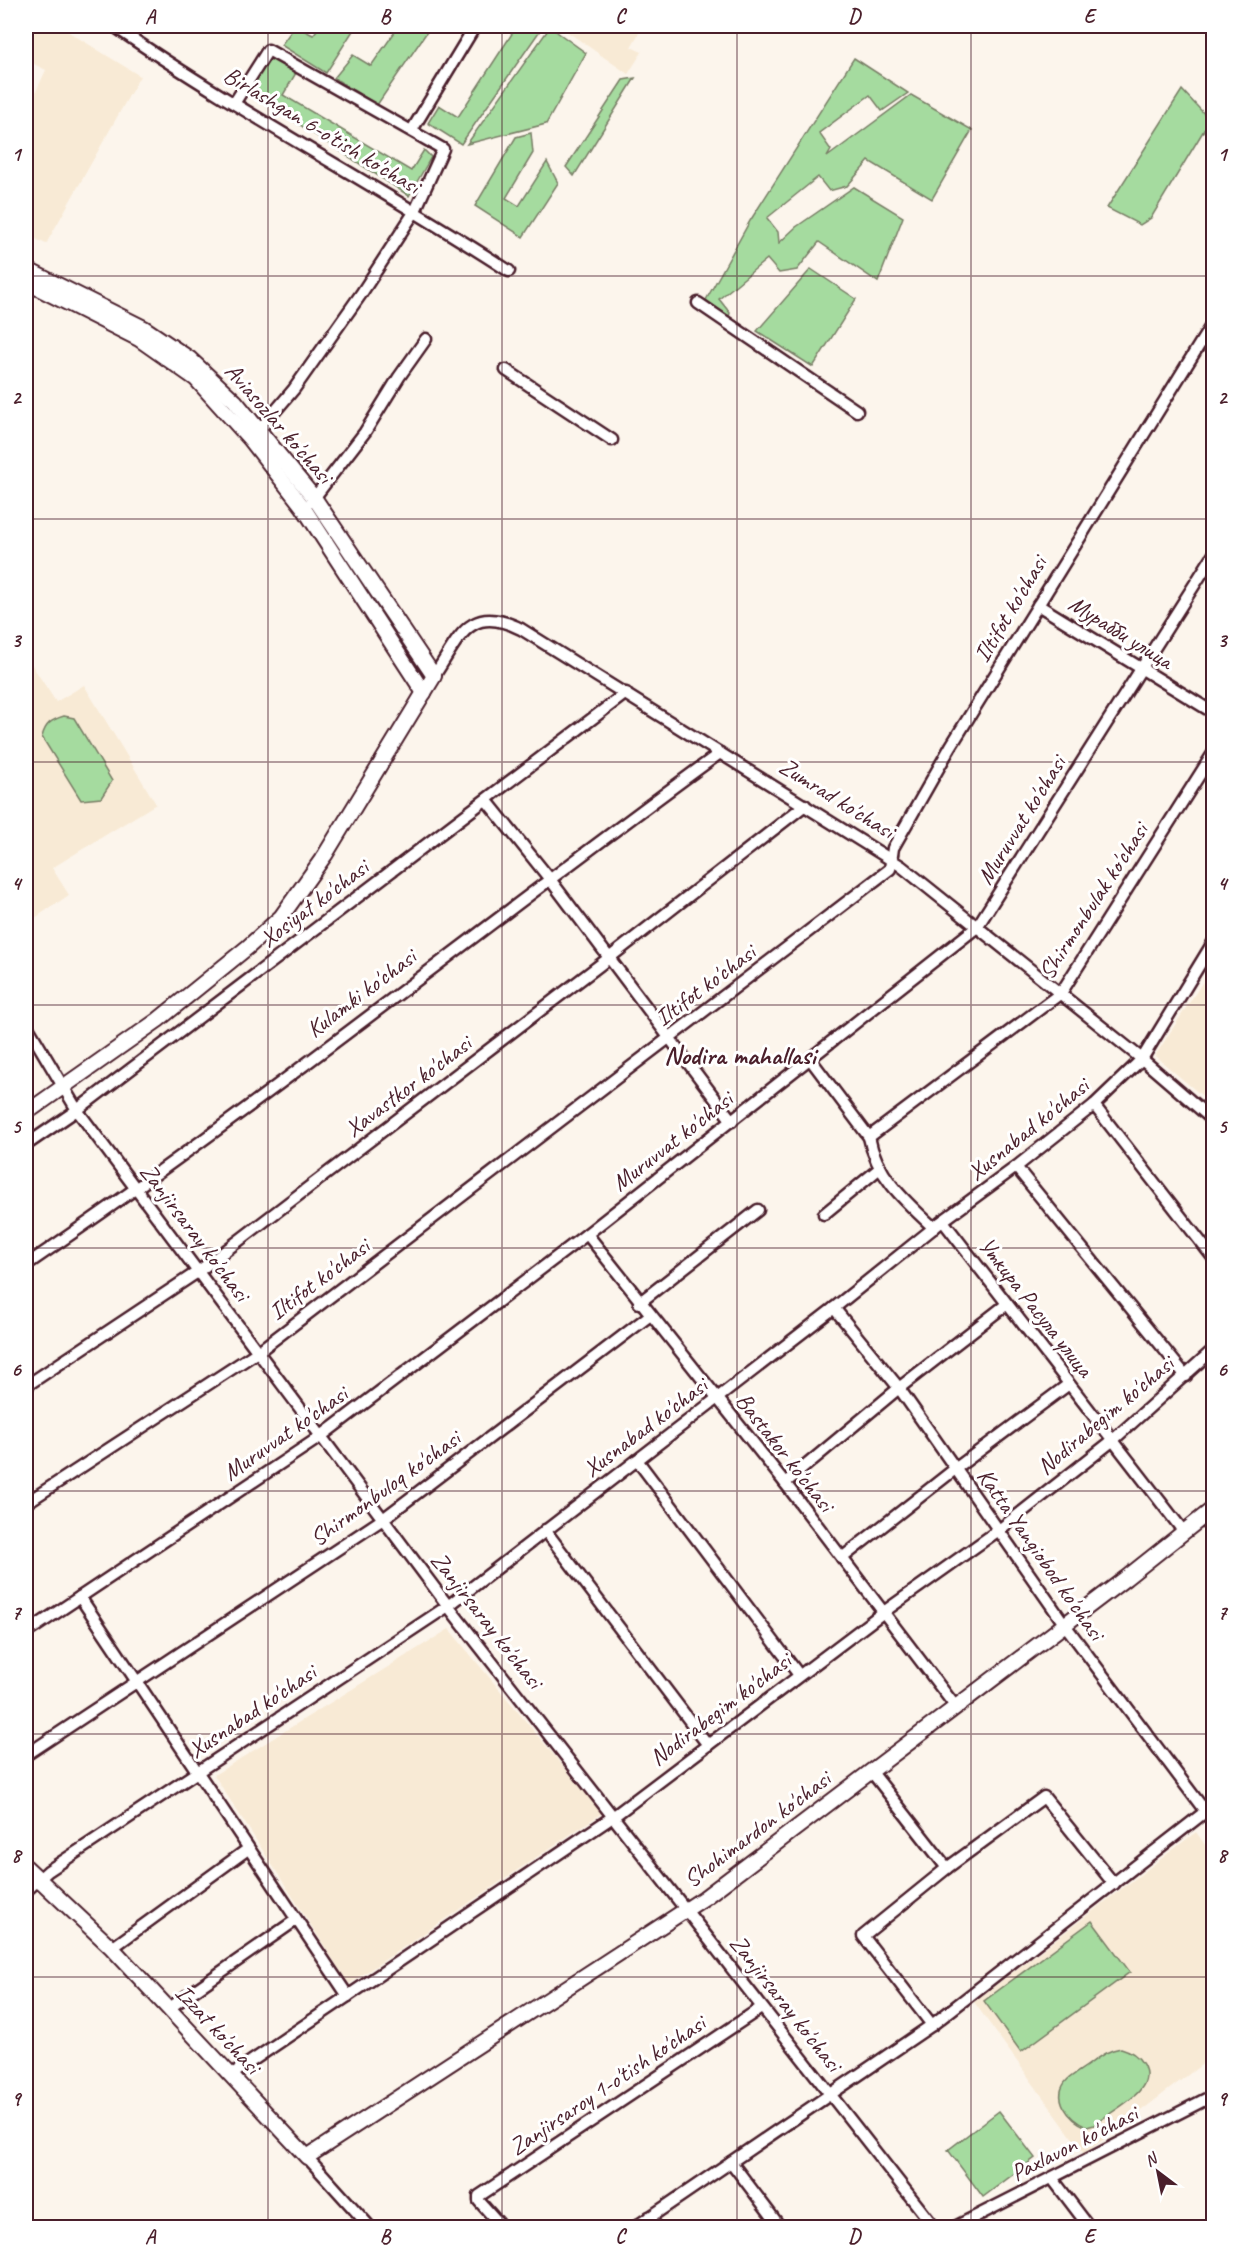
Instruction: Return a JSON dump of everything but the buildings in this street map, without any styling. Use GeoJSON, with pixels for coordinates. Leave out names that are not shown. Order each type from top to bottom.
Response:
{"type":"FeatureCollection","features":[{"type":"Feature","properties":{"kind":"main road","name":"Aviasozlar ko'chasi"},"geometry":{"type":"LineString","coordinates":[[26,269],[144,328],[205,371],[255,435],[424,693]]}},
{"type":"Feature","properties":{"kind":"main road","name":"Aviasozlar ko'chasi"},"geometry":{"type":"LineString","coordinates":[[26,282],[139,339],[168,357],[196,379],[255,435],[315,498],[434,676]]}},
{"type":"Feature","properties":{"kind":"main road","name":"Zumrad ko'chasi"},"geometry":{"type":"LineString","coordinates":[[424,693],[434,676]]}},
{"type":"Feature","properties":{"kind":"main road","name":"Xosiyat ko'chasi"},"geometry":{"type":"LineString","coordinates":[[26,1113],[158,1020],[248,948],[281,917],[325,855],[424,693]]}},
{"type":"Feature","properties":{"kind":"main road","name":"Shohimardon ko'chasi"},"geometry":{"type":"LineString","coordinates":[[307,2157],[687,1910],[1065,1625],[1214,1508]]}},
{"type":"Feature","properties":{"kind":"main road","name":"Izzat ko'chasi"},"geometry":{"type":"LineString","coordinates":[[26,1867],[112,1948],[307,2157]]}},
{"type":"Feature","properties":{"kind":"street","name":"Birlashgan 6-o'tish ko'chasi"},"geometry":{"type":"LineString","coordinates":[[114,26],[159,57],[415,211],[509,271]]}},
{"type":"Feature","properties":{"kind":"street"},"geometry":{"type":"LineString","coordinates":[[412,130],[475,26]]}},
{"type":"Feature","properties":{"kind":"street"},"geometry":{"type":"LineString","coordinates":[[235,102],[268,50],[443,149],[415,211],[294,389],[255,435]]}},
{"type":"Feature","properties":{"kind":"street"},"geometry":{"type":"LineString","coordinates":[[698,303],[857,411]]}},
{"type":"Feature","properties":{"kind":"street","name":"Iltifot ko'chasi"},"geometry":{"type":"LineString","coordinates":[[26,1503],[258,1351],[890,869],[893,848],[951,746],[1038,605],[1210,337],[1214,321]]}},
{"type":"Feature","properties":{"kind":"street"},"geometry":{"type":"LineString","coordinates":[[303,507],[315,498],[365,432],[426,339]]}},
{"type":"Feature","properties":{"kind":"street"},"geometry":{"type":"LineString","coordinates":[[506,370],[612,440]]}},
{"type":"Feature","properties":{"kind":"street","name":"Muruvvat ko'chasi"},"geometry":{"type":"LineString","coordinates":[[26,1633],[320,1437],[811,1060],[977,927],[1214,554]]}},
{"type":"Feature","properties":{"kind":"street","name":"Мурабби улица"},"geometry":{"type":"LineString","coordinates":[[1038,605],[1214,713]]}},
{"type":"Feature","properties":{"kind":"street","name":"Zumrad ko'chasi"},"geometry":{"type":"LineString","coordinates":[[434,676],[467,629],[481,620],[496,618],[521,629],[891,859],[1061,993],[1214,1121]]}},
{"type":"Feature","properties":{"kind":"street","name":"Xosiyat ko'chasi"},"geometry":{"type":"LineString","coordinates":[[26,1145],[77,1110],[487,801],[626,693]]}},
{"type":"Feature","properties":{"kind":"street","name":"Shirmonbulak ko'chasi"},"geometry":{"type":"LineString","coordinates":[[868,1137],[1061,993],[1214,752]]}},
{"type":"Feature","properties":{"kind":"street","name":"Kulamki ko'chasi"},"geometry":{"type":"LineString","coordinates":[[26,1265],[137,1189],[549,878],[720,753]]}},
{"type":"Feature","properties":{"kind":"street"},"geometry":{"type":"LineString","coordinates":[[487,801],[549,878],[732,1121]]}},
{"type":"Feature","properties":{"kind":"street","name":"Xavastkor ko'chasi"},"geometry":{"type":"LineString","coordinates":[[26,1386],[199,1271],[609,958],[805,805]]}},
{"type":"Feature","properties":{"kind":"street","name":"Xusnabad ko'chasi"},"geometry":{"type":"LineString","coordinates":[[26,1891],[38,1878],[448,1606],[1094,1105],[1142,1059],[1214,941]]}},
{"type":"Feature","properties":{"kind":"street","name":"Zanjirsaray ko'chasi"},"geometry":{"type":"LineString","coordinates":[[26,1024],[77,1110],[199,1271],[320,1437],[448,1606],[935,2228]]}},
{"type":"Feature","properties":{"kind":"street","name":"Уткира Расула улица"},"geometry":{"type":"LineString","coordinates":[[811,1060],[868,1137],[880,1168],[900,1196],[938,1224],[1007,1304],[1184,1532]]}},
{"type":"Feature","properties":{"kind":"street"},"geometry":{"type":"LineString","coordinates":[[1094,1105],[1214,1259]]}},
{"type":"Feature","properties":{"kind":"street"},"geometry":{"type":"LineString","coordinates":[[1016,1167],[1186,1376]]}},
{"type":"Feature","properties":{"kind":"street"},"geometry":{"type":"LineString","coordinates":[[824,1214],[880,1168]]}},
{"type":"Feature","properties":{"kind":"street"},"geometry":{"type":"LineString","coordinates":[[639,1303],[758,1210]]}},
{"type":"Feature","properties":{"kind":"street","name":"Bastakor ko'chasi"},"geometry":{"type":"LineString","coordinates":[[586,1234],[885,1611],[955,1706]]}},
{"type":"Feature","properties":{"kind":"street"},"geometry":{"type":"LineString","coordinates":[[785,1484],[899,1388],[1007,1304]]}},
{"type":"Feature","properties":{"kind":"street","name":"Katta Yangiobod ko'chasi"},"geometry":{"type":"LineString","coordinates":[[834,1308],[899,1388],[1065,1625],[1214,1823]]}},
{"type":"Feature","properties":{"kind":"street","name":"Shirmonbuloq ko'chasi"},"geometry":{"type":"LineString","coordinates":[[26,1755],[137,1684],[383,1519],[649,1316]]}},
{"type":"Feature","properties":{"kind":"street","name":"Nodirabegim ko'chasi"},"geometry":{"type":"LineString","coordinates":[[231,2075],[614,1816],[885,1611],[999,1530],[1112,1441],[1214,1349]]}},
{"type":"Feature","properties":{"kind":"street"},"geometry":{"type":"LineString","coordinates":[[842,1558],[955,1468],[1069,1384]]}},
{"type":"Feature","properties":{"kind":"street"},"geometry":{"type":"LineString","coordinates":[[637,1460],[799,1675]]}},
{"type":"Feature","properties":{"kind":"street"},"geometry":{"type":"LineString","coordinates":[[545,1530],[708,1745]]}},
{"type":"Feature","properties":{"kind":"street"},"geometry":{"type":"LineString","coordinates":[[80,1597],[348,1996]]}},
{"type":"Feature","properties":{"kind":"street"},"geometry":{"type":"LineString","coordinates":[[871,1771],[947,1869]]}},
{"type":"Feature","properties":{"kind":"street"},"geometry":{"type":"LineString","coordinates":[[932,2025],[863,1936],[947,1869],[1044,1797],[1114,1884]]}},
{"type":"Feature","properties":{"kind":"street"},"geometry":{"type":"LineString","coordinates":[[634,2228],[932,2025],[1205,1812]]}},
{"type":"Feature","properties":{"kind":"street"},"geometry":{"type":"LineString","coordinates":[[112,1948],[248,1849]]}},
{"type":"Feature","properties":{"kind":"street"},"geometry":{"type":"LineString","coordinates":[[168,2009],[296,1920]]}},
{"type":"Feature","properties":{"kind":"street","name":"Zanjirsaroy 1-o'tish ko'chasi"},"geometry":{"type":"LineString","coordinates":[[503,2228],[478,2199],[479,2196],[761,2008]]}},
{"type":"Feature","properties":{"kind":"street","name":"Paxlavon ko'chasi"},"geometry":{"type":"LineString","coordinates":[[953,2228],[1214,2095]]}},
{"type":"Feature","properties":{"kind":"street","name":"Izzat ko'chasi"},"geometry":{"type":"LineString","coordinates":[[307,2157],[371,2228]]}},
{"type":"Feature","properties":{"kind":"street"},"geometry":{"type":"LineString","coordinates":[[731,2162],[781,2228]]}},
{"type":"Feature","properties":{"kind":"street"},"geometry":{"type":"LineString","coordinates":[[1052,2178],[1090,2228]]}},
{"type":"Feature","properties":{"kind":"street"},"geometry":{"type":"LineString","coordinates":[[649,2217],[658,2228]]}},
{"type":"Feature","properties":{"kind":"street"},"geometry":{"type":"LineString","coordinates":[[1208,2228],[1214,2225]]}},
{"type":"Feature","properties":{"kind":"shaded area"},"geometry":{"type":"Polygon","coordinates":[[[26,26],[59,26],[140,76],[46,244],[26,234],[26,113],[46,70],[26,60],[26,26]]]}},
{"type":"Feature","properties":{"kind":"shaded area"},"geometry":{"type":"Polygon","coordinates":[[[559,26],[643,26],[631,47],[642,52],[628,74],[559,26]]]}},
{"type":"Feature","properties":{"kind":"shaded area"},"geometry":{"type":"Polygon","coordinates":[[[26,656],[56,702],[84,685],[156,804],[52,868],[69,895],[26,924],[26,656]]]}},
{"type":"Feature","properties":{"kind":"shaded area"},"geometry":{"type":"Polygon","coordinates":[[[1213,966],[1214,1105],[1155,1056],[1213,966]]]}},
{"type":"Feature","properties":{"kind":"shaded area"},"geometry":{"type":"Polygon","coordinates":[[[449,1629],[602,1813],[349,1984],[214,1775],[449,1629]]]}},
{"type":"Feature","properties":{"kind":"shaded area"},"geometry":{"type":"Polygon","coordinates":[[[1196,1832],[1213,1856],[1213,2056],[1084,2154],[974,2002],[1196,1832]]]}},
{"type":"Feature","properties":{"kind":"green space"},"geometry":{"type":"Polygon","coordinates":[[[295,26],[313,35],[320,26],[356,26],[326,73],[281,45],[295,26]]]}},
{"type":"Feature","properties":{"kind":"green space"},"geometry":{"type":"Polygon","coordinates":[[[399,26],[431,26],[377,105],[334,78],[353,55],[371,66],[399,26]]]}},
{"type":"Feature","properties":{"kind":"green space"},"geometry":{"type":"Polygon","coordinates":[[[517,26],[530,26],[539,32],[461,144],[428,123],[439,105],[458,117],[517,26]]]}},
{"type":"Feature","properties":{"kind":"green space"},"geometry":{"type":"Polygon","coordinates":[[[550,27],[586,53],[546,124],[467,144],[550,27]]]}},
{"type":"Feature","properties":{"kind":"green space"},"geometry":{"type":"Polygon","coordinates":[[[268,50],[296,73],[283,95],[411,171],[424,150],[431,157],[409,196],[245,89],[268,50]]]}},
{"type":"Feature","properties":{"kind":"green space"},"geometry":{"type":"Polygon","coordinates":[[[854,58],[908,93],[882,111],[870,95],[819,133],[831,150],[827,157],[911,95],[972,130],[932,199],[869,161],[847,186],[829,191],[818,177],[767,218],[778,232],[779,243],[796,227],[854,187],[903,217],[878,282],[819,242],[797,270],[779,273],[767,259],[719,299],[730,313],[729,317],[706,300],[750,221],[854,58]]]}},
{"type":"Feature","properties":{"kind":"green space"},"geometry":{"type":"Polygon","coordinates":[[[635,78],[574,176],[566,167],[623,80],[635,78]]]}},
{"type":"Feature","properties":{"kind":"green space"},"geometry":{"type":"Polygon","coordinates":[[[1182,90],[1210,120],[1151,218],[1140,225],[1107,208],[1182,90]]]}},
{"type":"Feature","properties":{"kind":"green space"},"geometry":{"type":"Polygon","coordinates":[[[531,133],[533,153],[506,198],[519,206],[547,162],[558,183],[523,237],[475,206],[516,137],[531,133]]]}},
{"type":"Feature","properties":{"kind":"green space"},"geometry":{"type":"Polygon","coordinates":[[[811,269],[856,299],[813,367],[757,331],[811,269]]]}},
{"type":"Feature","properties":{"kind":"green space"},"geometry":{"type":"Polygon","coordinates":[[[64,716],[74,718],[112,781],[101,798],[81,800],[42,737],[49,723],[64,716]]]}},
{"type":"Feature","properties":{"kind":"green space"},"geometry":{"type":"Polygon","coordinates":[[[1092,1921],[1130,1972],[1021,2052],[984,2001],[1092,1921]]]}},
{"type":"Feature","properties":{"kind":"green space"},"geometry":{"type":"Polygon","coordinates":[[[1121,2048],[1134,2054],[1143,2064],[1146,2077],[1144,2083],[1131,2099],[1094,2125],[1087,2127],[1080,2124],[1064,2107],[1061,2100],[1063,2086],[1068,2079],[1100,2057],[1111,2050],[1121,2048]]]}},
{"type":"Feature","properties":{"kind":"green space"},"geometry":{"type":"Polygon","coordinates":[[[999,2111],[1035,2158],[983,2197],[948,2150],[999,2111]]]}},
{"type":"Feature","properties":{"kind":"district","name":"Nodira mahallasi"},"geometry":{"type":"Point","coordinates":[740,1055]}}]}
